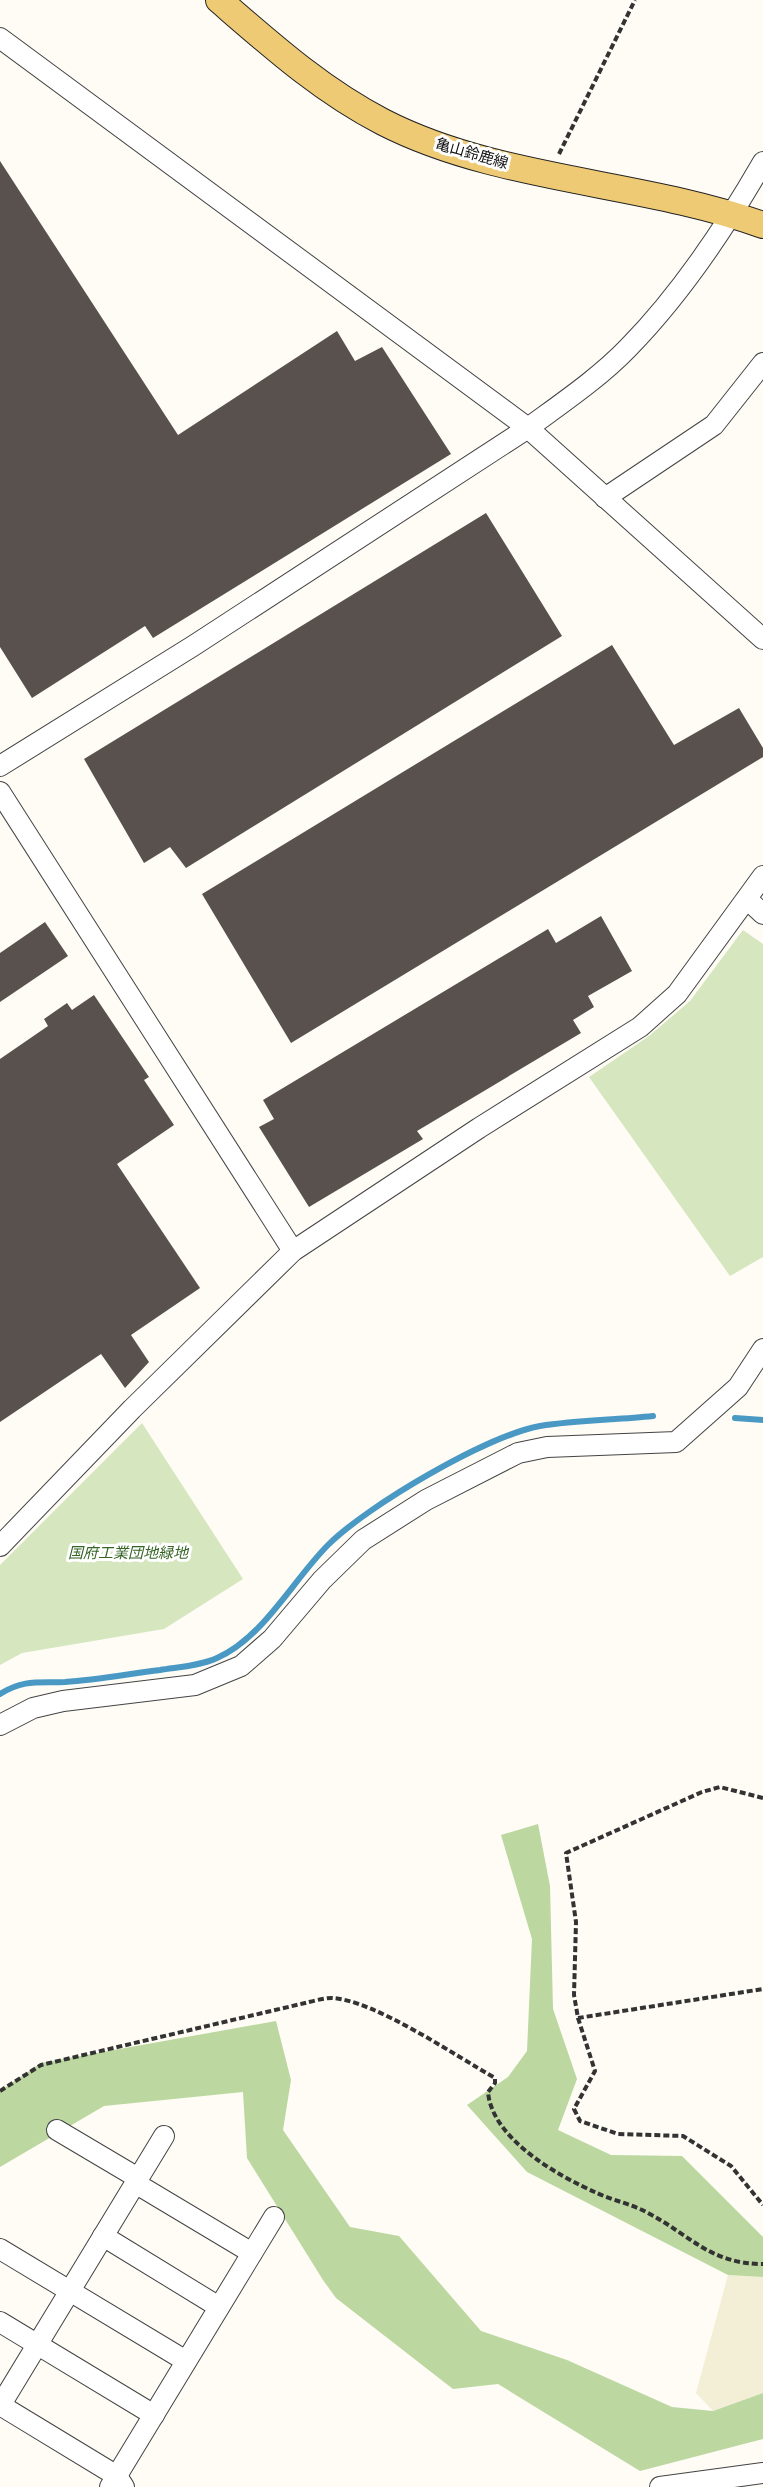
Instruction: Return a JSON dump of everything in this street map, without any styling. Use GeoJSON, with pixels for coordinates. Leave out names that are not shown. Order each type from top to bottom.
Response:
{"type":"FeatureCollection","features":[{"type":"Feature","properties":{"kind":"main road","name":"亀山鈴鹿線"},"geometry":{"type":"LineString","coordinates":[[219,0],[299,69],[341,98],[384,123],[440,145],[492,161],[733,214],[763,225]]}},
{"type":"Feature","properties":{"kind":"street"},"geometry":{"type":"LineString","coordinates":[[0,38],[528,428],[763,639]]}},
{"type":"Feature","properties":{"kind":"street"},"geometry":{"type":"LineString","coordinates":[[0,766],[203,639],[528,428],[580,389],[627,349],[671,300],[733,214],[763,162]]}},
{"type":"Feature","properties":{"kind":"street"},"geometry":{"type":"LineString","coordinates":[[605,498],[714,425],[763,363]]}},
{"type":"Feature","properties":{"kind":"street"},"geometry":{"type":"LineString","coordinates":[[0,792],[293,1251]]}},
{"type":"Feature","properties":{"kind":"street"},"geometry":{"type":"LineString","coordinates":[[0,1546],[132,1410],[293,1251],[478,1128],[640,1027],[677,994],[763,876]]}},
{"type":"Feature","properties":{"kind":"street"},"geometry":{"type":"LineString","coordinates":[[747,899],[763,914]]}},
{"type":"Feature","properties":{"kind":"street"},"geometry":{"type":"LineString","coordinates":[[0,1725],[33,1708],[63,1701],[195,1684],[241,1666],[272,1639],[329,1572],[363,1540],[418,1505],[481,1470],[518,1453],[547,1447],[676,1442],[738,1387],[763,1349]]}},
{"type":"Feature","properties":{"kind":"street"},"geometry":{"type":"LineString","coordinates":[[57,2130],[252,2253]]}},
{"type":"Feature","properties":{"kind":"street"},"geometry":{"type":"LineString","coordinates":[[164,2136],[0,2406],[117,2483],[154,2415],[274,2217]]}},
{"type":"Feature","properties":{"kind":"street"},"geometry":{"type":"LineString","coordinates":[[103,2236],[219,2307]]}},
{"type":"Feature","properties":{"kind":"street"},"geometry":{"type":"LineString","coordinates":[[0,2249],[186,2361]]}},
{"type":"Feature","properties":{"kind":"street"},"geometry":{"type":"LineString","coordinates":[[0,2322],[154,2415]]}},
{"type":"Feature","properties":{"kind":"street"},"geometry":{"type":"LineString","coordinates":[[660,2487],[763,2473]]}},
{"type":"Feature","properties":{"kind":"path"},"geometry":{"type":"LineString","coordinates":[[549,173],[635,0]]}},
{"type":"Feature","properties":{"kind":"path"},"geometry":{"type":"LineString","coordinates":[[763,1798],[720,1787],[702,1792],[566,1853],[576,1922],[574,1995],[578,2018],[595,2071],[574,2109],[580,2121],[618,2134],[683,2136],[732,2166],[763,2205]]}},
{"type":"Feature","properties":{"kind":"path"},"geometry":{"type":"LineString","coordinates":[[578,2018],[763,1989]]}},
{"type":"Feature","properties":{"kind":"path"},"geometry":{"type":"LineString","coordinates":[[0,2091],[42,2065],[305,2003],[331,1998],[354,2002],[381,2013],[495,2078],[495,2083],[488,2092],[490,2106],[519,2146],[540,2160],[580,2185],[650,2214],[697,2246],[734,2261],[763,2264]]}},
{"type":"Feature","properties":{"kind":"shaded area"},"geometry":{"type":"Polygon","coordinates":[[[728,2275],[763,2277],[763,2393],[713,2411],[696,2393],[728,2275]]]}},
{"type":"Feature","properties":{"kind":"green space"},"geometry":{"type":"Polygon","coordinates":[[[743,930],[763,944],[763,1257],[730,1276],[589,1077],[649,1036],[690,1001],[743,930]]]}},
{"type":"Feature","properties":{"kind":"green space","name":"国府工業団地緑地"},"geometry":{"type":"Polygon","coordinates":[[[142,1423],[243,1579],[164,1629],[22,1653],[0,1665],[0,1565],[142,1423]]]}},
{"type":"Feature","properties":{"kind":"green space"},"geometry":{"type":"Polygon","coordinates":[[[538,1824],[550,1886],[553,2009],[577,2079],[558,2130],[611,2155],[682,2156],[763,2237],[763,2277],[728,2275],[527,2172],[467,2105],[508,2077],[527,2051],[532,1939],[501,1835],[538,1824]]]}},
{"type":"Feature","properties":{"kind":"green space"},"geometry":{"type":"Polygon","coordinates":[[[276,2021],[291,2080],[283,2130],[350,2227],[399,2236],[481,2331],[567,2360],[672,2407],[713,2411],[763,2393],[763,2439],[640,2471],[498,2384],[453,2389],[336,2298],[323,2280],[247,2158],[243,2092],[104,2106],[0,2167],[0,2091],[41,2063],[276,2021]]]}},
{"type":"Feature","properties":{"kind":"building"},"geometry":{"type":"Polygon","coordinates":[[[0,161],[178,435],[337,331],[355,361],[382,347],[451,454],[153,638],[145,626],[32,698],[0,647],[0,161]]]}},
{"type":"Feature","properties":{"kind":"building"},"geometry":{"type":"Polygon","coordinates":[[[486,513],[562,636],[186,868],[170,847],[144,863],[84,759],[486,513]]]}},
{"type":"Feature","properties":{"kind":"building"},"geometry":{"type":"Polygon","coordinates":[[[612,645],[674,745],[739,708],[763,748],[763,757],[291,1043],[202,894],[612,645]]]}},
{"type":"Feature","properties":{"kind":"building"},"geometry":{"type":"Polygon","coordinates":[[[601,916],[632,971],[588,996],[594,1007],[573,1020],[581,1033],[417,1131],[423,1139],[309,1207],[259,1127],[274,1119],[263,1100],[548,929],[556,943],[601,916]]]}},
{"type":"Feature","properties":{"kind":"building"},"geometry":{"type":"Polygon","coordinates":[[[45,922],[68,956],[0,1002],[0,953],[45,922]]]}},
{"type":"Feature","properties":{"kind":"building"},"geometry":{"type":"Polygon","coordinates":[[[94,995],[149,1077],[144,1080],[174,1125],[117,1164],[200,1288],[131,1335],[149,1362],[125,1388],[101,1354],[0,1422],[0,1059],[48,1026],[44,1019],[67,1003],[72,1010],[94,995]]]}},
{"type":"Feature","properties":{"kind":"waterway"},"geometry":{"type":"LineString","coordinates":[[0,1694],[24,1684],[101,1678],[189,1666],[217,1658],[234,1649],[249,1637],[277,1607],[315,1559],[346,1529],[370,1511],[428,1475],[490,1443],[517,1432],[568,1422],[653,1416]]}},
{"type":"Feature","properties":{"kind":"waterway"},"geometry":{"type":"LineString","coordinates":[[735,1418],[763,1420]]}}]}
